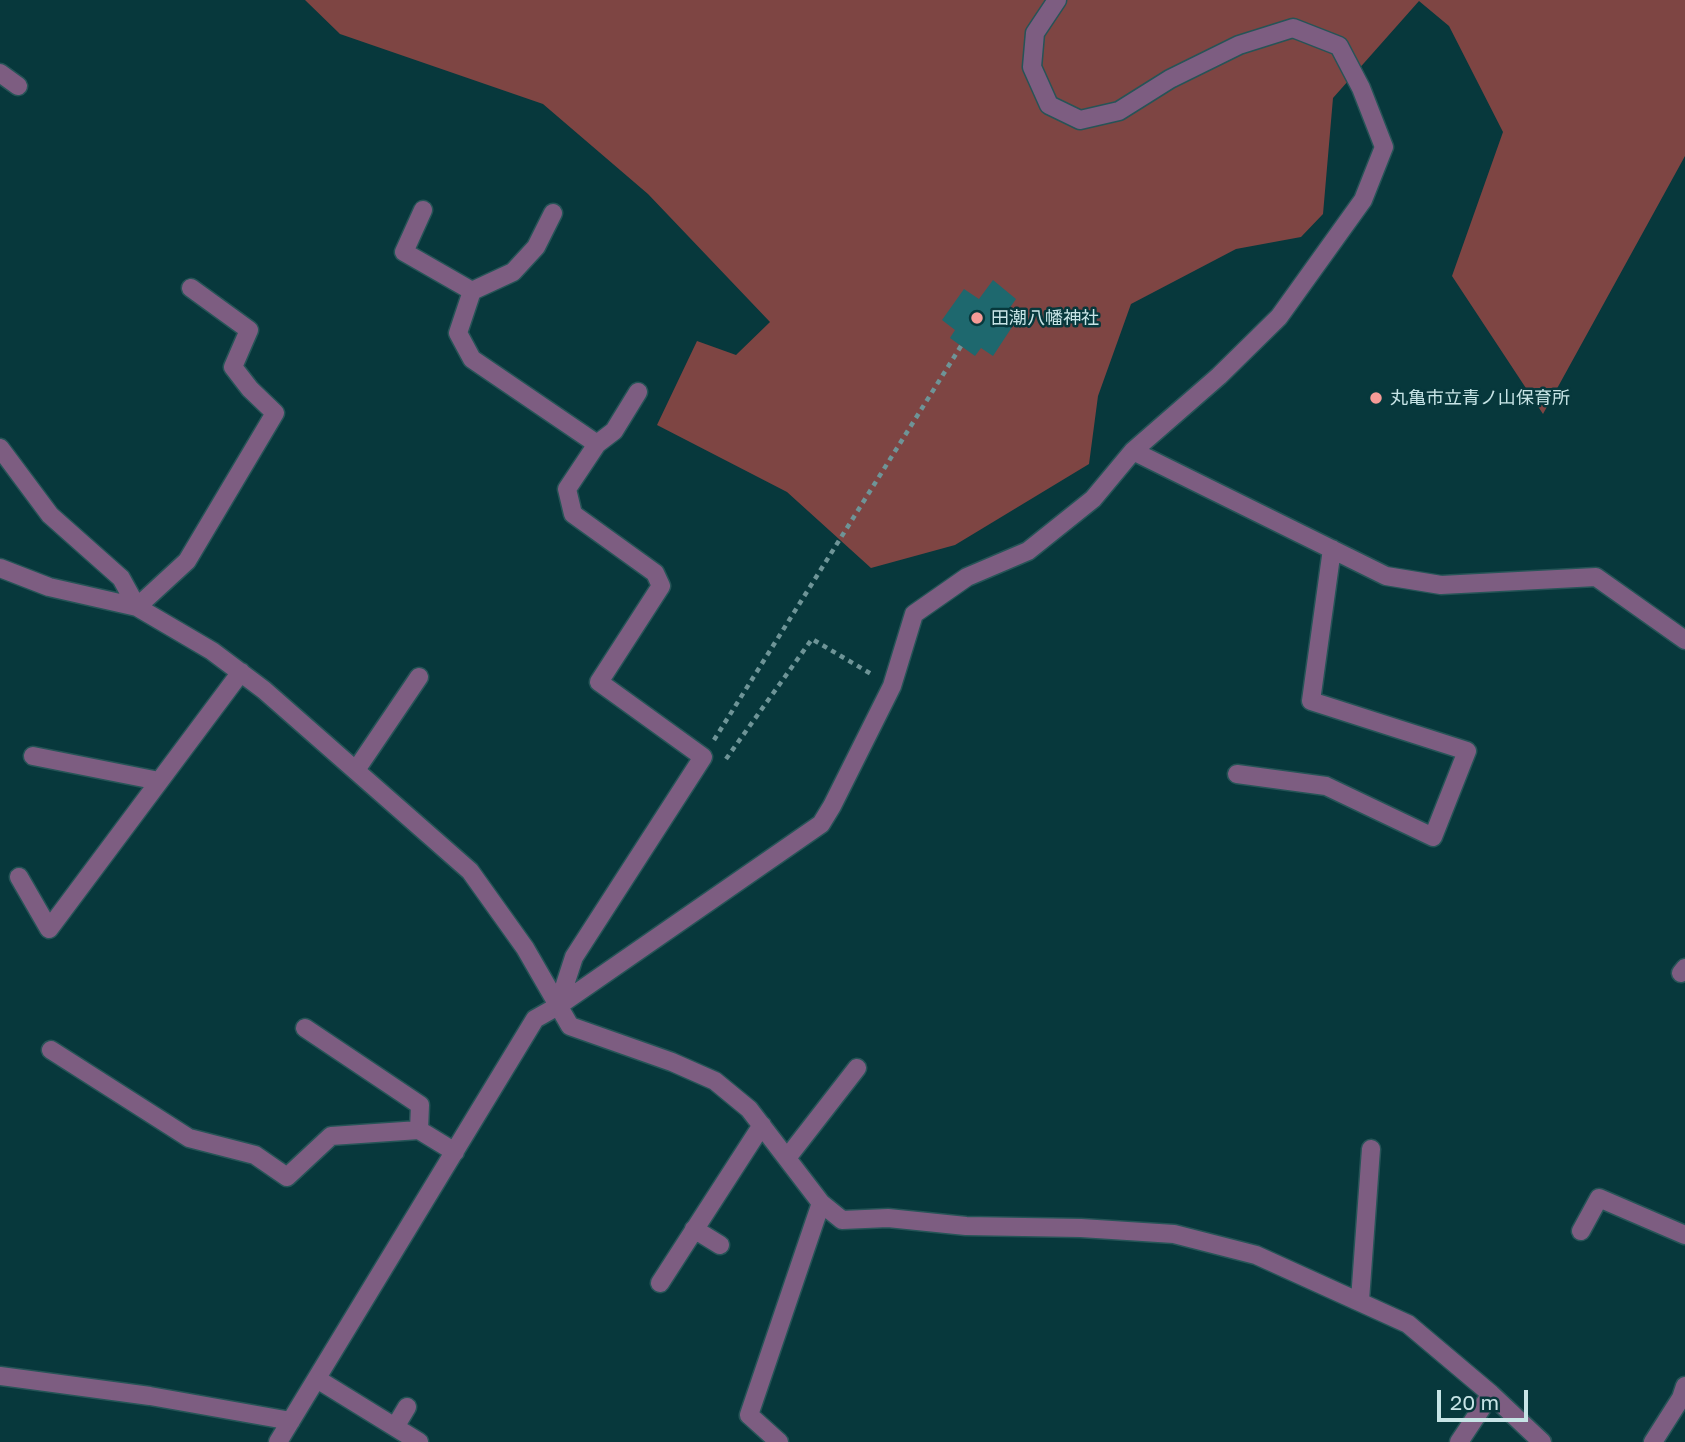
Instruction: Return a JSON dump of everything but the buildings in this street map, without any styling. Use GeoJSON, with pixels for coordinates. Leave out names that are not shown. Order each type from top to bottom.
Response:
{"type":"FeatureCollection","features":[{"type":"Feature","properties":{"kind":"street"},"geometry":{"type":"LineString","coordinates":[[278,1442],[455,1152],[517,1044],[535,1019],[558,1006],[821,824],[892,685],[914,614],[967,577],[1028,551],[1093,499],[1133,451],[1219,376],[1279,317],[1363,200],[1384,146],[1361,88],[1339,46],[1293,27],[1239,45],[1170,79],[1119,111],[1080,120],[1049,105],[1032,67],[1035,33],[1057,0]]}},
{"type":"Feature","properties":{"kind":"street"},"geometry":{"type":"LineString","coordinates":[[0,73],[18,86]]}},
{"type":"Feature","properties":{"kind":"street"},"geometry":{"type":"LineString","coordinates":[[423,210],[404,252],[472,291]]}},
{"type":"Feature","properties":{"kind":"street"},"geometry":{"type":"LineString","coordinates":[[553,213],[536,247],[513,272],[472,291],[457,333],[472,359],[597,444]]}},
{"type":"Feature","properties":{"kind":"street"},"geometry":{"type":"LineString","coordinates":[[138,607],[187,561],[275,413],[250,389],[233,367],[249,330],[191,288]]}},
{"type":"Feature","properties":{"kind":"street"},"geometry":{"type":"LineString","coordinates":[[558,1006],[574,957],[703,757],[599,682],[661,586],[654,573],[573,514],[567,489],[597,444],[614,431],[638,392]]}},
{"type":"Feature","properties":{"kind":"street"},"geometry":{"type":"LineString","coordinates":[[0,448],[50,515],[121,578],[138,607]]}},
{"type":"Feature","properties":{"kind":"street"},"geometry":{"type":"LineString","coordinates":[[1133,451],[1386,576],[1441,585],[1595,577],[1685,640]]}},
{"type":"Feature","properties":{"kind":"street"},"geometry":{"type":"LineString","coordinates":[[1237,774],[1326,786],[1433,837],[1467,751],[1311,701],[1332,550]]}},
{"type":"Feature","properties":{"kind":"street"},"geometry":{"type":"LineString","coordinates":[[0,568],[49,587],[138,607],[212,650],[241,672],[470,872],[525,948],[570,1026],[672,1062],[715,1081],[749,1109],[821,1203],[842,1220],[888,1218],[966,1226],[1081,1228],[1174,1234],[1256,1255],[1408,1324],[1491,1394],[1542,1442]]}},
{"type":"Feature","properties":{"kind":"street"},"geometry":{"type":"LineString","coordinates":[[19,877],[49,929],[241,672]]}},
{"type":"Feature","properties":{"kind":"street"},"geometry":{"type":"LineString","coordinates":[[356,770],[419,677]]}},
{"type":"Feature","properties":{"kind":"street"},"geometry":{"type":"LineString","coordinates":[[33,757],[159,781]]}},
{"type":"Feature","properties":{"kind":"street"},"geometry":{"type":"LineString","coordinates":[[305,1028],[420,1105],[419,1130]]}},
{"type":"Feature","properties":{"kind":"street"},"geometry":{"type":"LineString","coordinates":[[51,1050],[189,1138],[256,1155],[287,1177],[331,1136],[419,1130],[455,1152]]}},
{"type":"Feature","properties":{"kind":"street"},"geometry":{"type":"LineString","coordinates":[[787,1158],[857,1068]]}},
{"type":"Feature","properties":{"kind":"street"},"geometry":{"type":"LineString","coordinates":[[660,1283],[761,1125]]}},
{"type":"Feature","properties":{"kind":"street"},"geometry":{"type":"LineString","coordinates":[[1360,1300],[1371,1149]]}},
{"type":"Feature","properties":{"kind":"street"},"geometry":{"type":"LineString","coordinates":[[1581,1231],[1600,1198],[1685,1235]]}},
{"type":"Feature","properties":{"kind":"street"},"geometry":{"type":"LineString","coordinates":[[779,1442],[748,1415],[821,1203]]}},
{"type":"Feature","properties":{"kind":"street"},"geometry":{"type":"LineString","coordinates":[[694,1229],[720,1245]]}},
{"type":"Feature","properties":{"kind":"street"},"geometry":{"type":"LineString","coordinates":[[0,1376],[150,1396],[291,1422]]}},
{"type":"Feature","properties":{"kind":"street"},"geometry":{"type":"LineString","coordinates":[[317,1379],[419,1442]]}},
{"type":"Feature","properties":{"kind":"street"},"geometry":{"type":"LineString","coordinates":[[1653,1442],[1681,1398],[1685,1386]]}},
{"type":"Feature","properties":{"kind":"street"},"geometry":{"type":"LineString","coordinates":[[1459,1442],[1491,1394]]}},
{"type":"Feature","properties":{"kind":"street"},"geometry":{"type":"LineString","coordinates":[[396,1427],[407,1407]]}},
{"type":"Feature","properties":{"kind":"path"},"geometry":{"type":"LineString","coordinates":[[892,685],[812,639],[721,767],[703,757],[961,346]]}},
{"type":"Feature","properties":{"kind":"shaded area"},"geometry":{"type":"Polygon","coordinates":[[[305,0],[1685,0],[1685,156],[1543,414],[1452,276],[1503,132],[1449,26],[1419,1],[1333,98],[1323,214],[1301,237],[1236,249],[1131,304],[1098,396],[1089,464],[955,545],[871,568],[787,492],[657,425],[697,341],[736,355],[770,322],[648,194],[543,104],[340,34],[305,0]]]}},
{"type":"Feature","properties":{"kind":"place","name":"田潮八幡神社"},"geometry":{"type":"Point","coordinates":[977,318]}},
{"type":"Feature","properties":{"kind":"place","name":"丸亀市立青ノ山保育所"},"geometry":{"type":"Point","coordinates":[1376,398]}}]}
